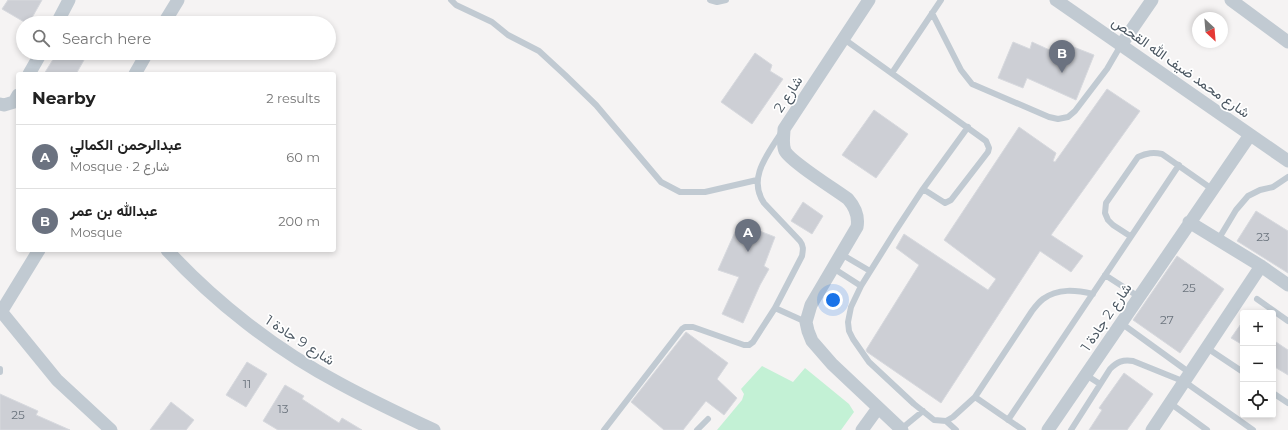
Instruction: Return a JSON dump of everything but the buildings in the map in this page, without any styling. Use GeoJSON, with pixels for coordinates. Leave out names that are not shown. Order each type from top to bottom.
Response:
{"type":"FeatureCollection","features":[{"type":"Feature","properties":{"kind":"street"},"geometry":{"type":"LineString","coordinates":[[61,16],[69,0]]}},
{"type":"Feature","properties":{"kind":"street"},"geometry":{"type":"LineString","coordinates":[[168,16],[178,0]]}},
{"type":"Feature","properties":{"kind":"street","name":"شارع 2"},"geometry":{"type":"LineString","coordinates":[[806,322],[811,305],[857,226],[858,218],[854,207],[848,199],[786,153],[783,143],[784,129],[869,0]]}},
{"type":"Feature","properties":{"kind":"street","name":"شارع محمد ضيف الله القحص"},"geometry":{"type":"LineString","coordinates":[[1056,0],[1288,161]]}},
{"type":"Feature","properties":{"kind":"street"},"geometry":{"type":"LineString","coordinates":[[1121,45],[1152,0]]}},
{"type":"Feature","properties":{"kind":"street"},"geometry":{"type":"LineString","coordinates":[[1235,0],[1288,42]]}},
{"type":"Feature","properties":{"kind":"street"},"geometry":{"type":"LineString","coordinates":[[30,72],[37,60]]}},
{"type":"Feature","properties":{"kind":"street"},"geometry":{"type":"LineString","coordinates":[[136,72],[143,60]]}},
{"type":"Feature","properties":{"kind":"street"},"geometry":{"type":"LineString","coordinates":[[0,104],[4,105],[14,102],[16,98]]}},
{"type":"Feature","properties":{"kind":"street","name":"شارع 2 جادة 1"},"geometry":{"type":"LineString","coordinates":[[1048,430],[1250,135]]}},
{"type":"Feature","properties":{"kind":"street"},"geometry":{"type":"LineString","coordinates":[[1189,222],[1261,266],[1288,285]]}},
{"type":"Feature","properties":{"kind":"street"},"geometry":{"type":"LineString","coordinates":[[39,252],[1,311],[58,380],[109,429]]}},
{"type":"Feature","properties":{"kind":"street","name":"شارع 9 جادة 1"},"geometry":{"type":"LineString","coordinates":[[169,252],[219,302],[280,347],[338,383],[430,429]]}},
{"type":"Feature","properties":{"kind":"street"},"geometry":{"type":"LineString","coordinates":[[1152,430],[1261,266]]}},
{"type":"Feature","properties":{"kind":"street"},"geometry":{"type":"LineString","coordinates":[[806,322],[812,341],[832,364],[902,430]]}},
{"type":"Feature","properties":{"kind":"street"},"geometry":{"type":"LineString","coordinates":[[862,430],[878,408]]}},
{"type":"Feature","properties":{"kind":"lane"},"geometry":{"type":"LineString","coordinates":[[451,0],[456,5],[492,22],[508,35],[539,51],[596,105],[661,182],[680,192],[705,192],[757,180]]}},
{"type":"Feature","properties":{"kind":"lane"},"geometry":{"type":"LineString","coordinates":[[710,0],[717,2],[726,0]]}},
{"type":"Feature","properties":{"kind":"lane"},"geometry":{"type":"LineString","coordinates":[[892,73],[941,0]]}},
{"type":"Feature","properties":{"kind":"lane"},"geometry":{"type":"LineString","coordinates":[[932,13],[961,70],[972,84],[1049,117],[1058,119],[1068,117],[1075,111],[1107,70],[1121,45]]}},
{"type":"Feature","properties":{"kind":"lane"},"geometry":{"type":"LineString","coordinates":[[844,39],[986,141],[989,148],[988,152],[951,200],[944,203],[923,189]]}},
{"type":"Feature","properties":{"kind":"lane"},"geometry":{"type":"LineString","coordinates":[[968,127],[923,189],[870,271],[851,307],[848,322],[849,331],[852,339],[869,362],[923,412],[934,420],[946,421],[953,417],[975,397],[1032,311],[1043,299],[1055,293],[1067,291],[1078,290],[1093,294]]}},
{"type":"Feature","properties":{"kind":"lane"},"geometry":{"type":"LineString","coordinates":[[604,430],[682,329],[685,327],[693,327],[744,345],[749,345],[753,342],[775,308],[802,256],[803,247],[800,241],[760,197],[758,188],[757,180],[760,168],[784,129]]}},
{"type":"Feature","properties":{"kind":"lane"},"geometry":{"type":"LineString","coordinates":[[1130,236],[1108,220],[1105,213],[1106,203],[1138,157],[1146,153],[1154,152],[1162,154],[1212,189]]}},
{"type":"Feature","properties":{"kind":"lane"},"geometry":{"type":"LineString","coordinates":[[1008,420],[1179,165]]}},
{"type":"Feature","properties":{"kind":"lane"},"geometry":{"type":"LineString","coordinates":[[1218,240],[1236,210],[1248,196],[1260,190],[1274,187],[1288,177]]}},
{"type":"Feature","properties":{"kind":"lane"},"geometry":{"type":"LineString","coordinates":[[841,254],[870,271]]}},
{"type":"Feature","properties":{"kind":"lane"},"geometry":{"type":"LineString","coordinates":[[833,268],[861,286]]}},
{"type":"Feature","properties":{"kind":"lane"},"geometry":{"type":"LineString","coordinates":[[1105,274],[1139,297]]}},
{"type":"Feature","properties":{"kind":"lane"},"geometry":{"type":"LineString","coordinates":[[1257,299],[1288,321]]}},
{"type":"Feature","properties":{"kind":"lane"},"geometry":{"type":"LineString","coordinates":[[775,308],[806,322]]}},
{"type":"Feature","properties":{"kind":"lane"},"geometry":{"type":"LineString","coordinates":[[1121,323],[1253,430]]}},
{"type":"Feature","properties":{"kind":"lane"},"geometry":{"type":"LineString","coordinates":[[1207,348],[1240,370]]}},
{"type":"Feature","properties":{"kind":"lane"},"geometry":{"type":"LineString","coordinates":[[1071,430],[1110,369],[1115,364],[1126,360],[1133,361],[1187,378]]}},
{"type":"Feature","properties":{"kind":"lane"},"geometry":{"type":"LineString","coordinates":[[1086,375],[1100,384]]}},
{"type":"Feature","properties":{"kind":"lane"},"geometry":{"type":"LineString","coordinates":[[1276,395],[1288,403]]}},
{"type":"Feature","properties":{"kind":"lane"},"geometry":{"type":"LineString","coordinates":[[975,397],[1023,430]]}},
{"type":"Feature","properties":{"kind":"lane"},"geometry":{"type":"LineString","coordinates":[[1170,404],[1207,430]]}},
{"type":"Feature","properties":{"kind":"lane"},"geometry":{"type":"LineString","coordinates":[[902,430],[923,412]]}},
{"type":"Feature","properties":{"kind":"lane"},"geometry":{"type":"LineString","coordinates":[[697,430],[708,419]]}},
{"type":"Feature","properties":{"kind":"lane"},"geometry":{"type":"LineString","coordinates":[[946,421],[956,430]]}},
{"type":"Feature","properties":{"kind":"green space"},"geometry":{"type":"Polygon","coordinates":[[[762,366],[793,382],[805,368],[849,404],[854,412],[841,430],[717,430],[742,400],[744,394],[741,389],[762,366]]]}},
{"type":"Feature","properties":{"kind":"place","name":"عبدالله بن عمر"},"geometry":{"type":"Point","coordinates":[1062,73]}},
{"type":"Feature","properties":{"kind":"place","name":"عبدالرحمن الكمالي"},"geometry":{"type":"Point","coordinates":[748,252]}}]}
